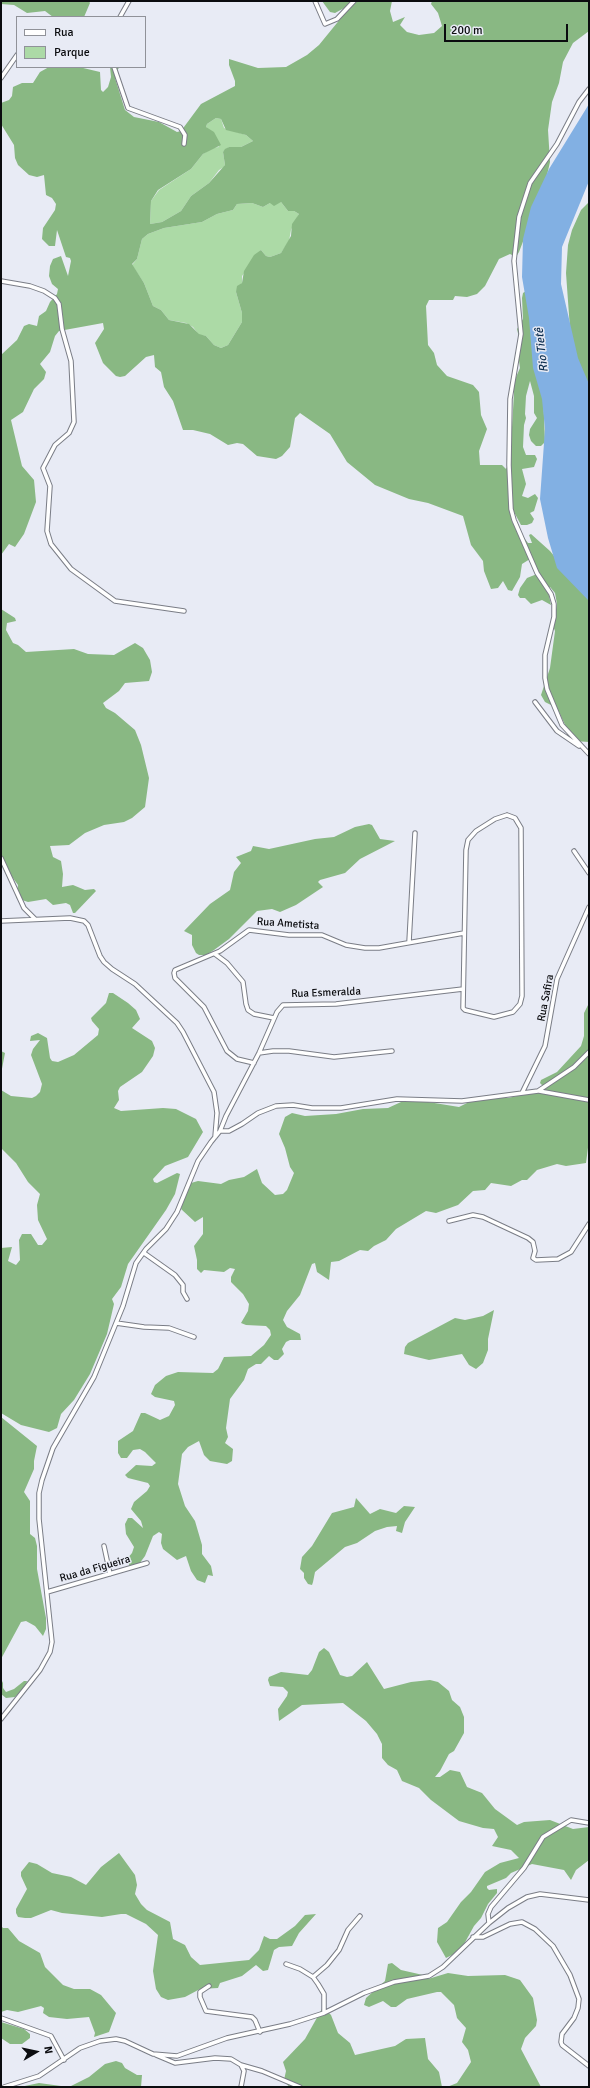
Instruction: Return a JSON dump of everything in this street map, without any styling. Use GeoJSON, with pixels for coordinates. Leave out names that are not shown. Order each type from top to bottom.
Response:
{"type":"FeatureCollection","features":[{"type":"Feature","properties":{"kind":"street"},"geometry":{"type":"LineString","coordinates":[[121,16],[129,1]]}},
{"type":"Feature","properties":{"kind":"street"},"geometry":{"type":"LineString","coordinates":[[315,1],[325,24],[337,19],[354,1]]}},
{"type":"Feature","properties":{"kind":"street"},"geometry":{"type":"LineString","coordinates":[[1,78],[16,56]]}},
{"type":"Feature","properties":{"kind":"street"},"geometry":{"type":"LineString","coordinates":[[114,68],[128,108],[180,127],[185,135],[184,144]]}},
{"type":"Feature","properties":{"kind":"street"},"geometry":{"type":"LineString","coordinates":[[580,746],[562,726],[545,683],[546,650],[555,611],[551,594],[538,573],[511,509],[509,425],[510,399],[521,334],[514,261],[519,217],[530,183],[557,144],[579,102],[589,89]]}},
{"type":"Feature","properties":{"kind":"street"},"geometry":{"type":"LineString","coordinates":[[1,281],[37,289],[55,298],[59,304],[62,329],[71,361],[74,422],[70,433],[55,445],[43,468],[50,486],[46,531],[51,544],[71,570],[115,602],[184,611]]}},
{"type":"Feature","properties":{"kind":"street"},"geometry":{"type":"LineString","coordinates":[[535,702],[562,736],[580,746],[589,754]]}},
{"type":"Feature","properties":{"kind":"street"},"geometry":{"type":"LineString","coordinates":[[584,749],[589,746]]}},
{"type":"Feature","properties":{"kind":"street"},"geometry":{"type":"LineString","coordinates":[[511,816],[518,820],[521,828],[521,1001],[516,1010],[510,1014],[489,1016],[464,1010],[464,933],[466,850],[468,840],[476,832],[495,819],[511,816]]}},
{"type":"Feature","properties":{"kind":"street"},"geometry":{"type":"LineString","coordinates":[[409,942],[415,834]]}},
{"type":"Feature","properties":{"kind":"street"},"geometry":{"type":"LineString","coordinates":[[574,851],[589,873]]}},
{"type":"Feature","properties":{"kind":"street"},"geometry":{"type":"LineString","coordinates":[[1,858],[24,908],[35,919]]}},
{"type":"Feature","properties":{"kind":"street","name":"Rua Safira"},"geometry":{"type":"LineString","coordinates":[[522,1094],[545,1046],[557,979],[589,907]]}},
{"type":"Feature","properties":{"kind":"street"},"geometry":{"type":"LineString","coordinates":[[1,920],[70,918],[84,921],[91,931],[97,950],[104,962],[135,984],[177,1023],[214,1092],[217,1112],[215,1138]]}},
{"type":"Feature","properties":{"kind":"street","name":"Rua Ametista"},"geometry":{"type":"LineString","coordinates":[[254,1063],[244,1061],[230,1055],[204,1007],[181,985],[174,975],[179,968],[215,954],[227,947],[245,931],[250,930],[289,935],[322,935],[346,945],[365,948],[464,933]]}},
{"type":"Feature","properties":{"kind":"street"},"geometry":{"type":"LineString","coordinates":[[215,954],[227,962],[243,982],[248,1010],[254,1014],[274,1018]]}},
{"type":"Feature","properties":{"kind":"street","name":"Rua Esmeralda"},"geometry":{"type":"LineString","coordinates":[[1,1719],[27,1688],[50,1652],[52,1633],[39,1519],[39,1493],[53,1448],[94,1377],[116,1323],[136,1263],[166,1229],[177,1212],[198,1161],[220,1131],[226,1116],[259,1053],[280,1006],[285,1004],[336,1004],[463,989]]}},
{"type":"Feature","properties":{"kind":"street"},"geometry":{"type":"LineString","coordinates":[[259,1053],[289,1051],[334,1057],[392,1051]]}},
{"type":"Feature","properties":{"kind":"street"},"geometry":{"type":"LineString","coordinates":[[538,1091],[574,1067],[589,1052]]}},
{"type":"Feature","properties":{"kind":"street"},"geometry":{"type":"LineString","coordinates":[[220,1131],[228,1130],[242,1124],[270,1107],[284,1105],[340,1108],[397,1099],[462,1101],[538,1091],[589,1100]]}},
{"type":"Feature","properties":{"kind":"street"},"geometry":{"type":"LineString","coordinates":[[449,1221],[473,1215],[483,1217],[528,1238],[533,1242],[536,1251],[534,1258],[536,1260],[558,1259],[571,1252],[589,1224]]}},
{"type":"Feature","properties":{"kind":"street"},"geometry":{"type":"LineString","coordinates":[[144,1253],[175,1275],[183,1285],[183,1292],[187,1299]]}},
{"type":"Feature","properties":{"kind":"street"},"geometry":{"type":"LineString","coordinates":[[116,1323],[144,1327],[169,1328],[194,1336]]}},
{"type":"Feature","properties":{"kind":"street"},"geometry":{"type":"LineString","coordinates":[[104,1546],[110,1574]]}},
{"type":"Feature","properties":{"kind":"street","name":"Rua da Figueira"},"geometry":{"type":"LineString","coordinates":[[47,1592],[147,1563]]}},
{"type":"Feature","properties":{"kind":"street"},"geometry":{"type":"LineString","coordinates":[[489,1923],[488,1914],[491,1907],[524,1868],[543,1837],[571,1820],[589,1823]]}},
{"type":"Feature","properties":{"kind":"street"},"geometry":{"type":"LineString","coordinates":[[153,2054],[177,2056],[227,2038],[260,2032],[324,2014],[380,1987],[402,1980],[430,1976],[443,1967],[489,1923],[518,1901],[534,1895],[589,1900]]}},
{"type":"Feature","properties":{"kind":"street"},"geometry":{"type":"LineString","coordinates":[[313,1977],[327,1965],[339,1950],[348,1930],[360,1916]]}},
{"type":"Feature","properties":{"kind":"street"},"geometry":{"type":"LineString","coordinates":[[473,1937],[483,1937],[510,1924],[522,1922],[535,1929],[553,1946],[570,1976],[579,1999],[578,2008],[574,2018],[562,2034],[561,2042],[567,2049],[589,2066]]}},
{"type":"Feature","properties":{"kind":"street"},"geometry":{"type":"LineString","coordinates":[[286,1964],[300,1969],[313,1977],[324,1994],[324,2014]]}},
{"type":"Feature","properties":{"kind":"street"},"geometry":{"type":"LineString","coordinates":[[209,1986],[200,1992],[200,1998],[206,2011],[252,2017],[255,2020],[260,2032]]}},
{"type":"Feature","properties":{"kind":"street"},"geometry":{"type":"LineString","coordinates":[[1,2018],[51,2036],[64,2060]]}},
{"type":"Feature","properties":{"kind":"street"},"geometry":{"type":"LineString","coordinates":[[4,2087],[39,2076],[91,2044],[116,2039],[134,2044],[164,2060],[175,2064],[215,2058],[230,2059],[241,2065],[253,2068],[300,2087]]}},
{"type":"Feature","properties":{"kind":"street"},"geometry":{"type":"LineString","coordinates":[[241,2065],[244,2071],[241,2087]]}},
{"type":"Feature","properties":{"kind":"green space"},"geometry":{"type":"Polygon","coordinates":[[[1,1],[89,1],[90,3],[84,16],[52,16],[45,11],[27,13],[14,5],[1,4],[1,1]]]}},
{"type":"Feature","properties":{"kind":"green space"},"geometry":{"type":"Polygon","coordinates":[[[322,1],[392,1],[390,11],[393,22],[405,17],[400,25],[407,32],[419,35],[434,33],[442,26],[438,13],[431,4],[432,1],[589,1],[589,31],[573,43],[563,62],[559,83],[552,102],[548,130],[550,162],[545,184],[519,252],[516,257],[510,254],[499,259],[485,286],[477,294],[467,297],[455,296],[453,300],[429,300],[426,306],[428,345],[434,353],[437,365],[447,376],[473,385],[479,392],[481,415],[487,429],[479,451],[480,465],[502,465],[506,469],[511,444],[514,393],[513,384],[520,368],[518,353],[520,342],[517,329],[523,319],[522,298],[523,293],[526,291],[542,364],[545,442],[541,446],[536,446],[531,441],[529,435],[530,429],[537,418],[534,413],[534,396],[530,381],[526,396],[526,418],[524,425],[523,447],[526,455],[535,455],[537,459],[534,467],[522,469],[526,484],[522,496],[528,498],[535,494],[538,498],[534,511],[530,513],[534,519],[532,523],[521,525],[514,512],[511,514],[512,522],[528,543],[532,543],[529,535],[531,534],[550,551],[568,573],[589,590],[589,742],[574,741],[567,736],[567,729],[559,712],[555,707],[545,702],[541,695],[550,668],[555,631],[553,626],[557,604],[555,593],[550,587],[548,588],[548,591],[551,605],[542,600],[531,604],[525,598],[520,598],[518,595],[520,588],[527,578],[537,574],[530,559],[522,564],[520,577],[512,591],[508,590],[503,581],[498,588],[491,589],[484,571],[483,561],[471,545],[463,516],[428,503],[409,499],[375,485],[347,462],[330,434],[300,413],[295,418],[290,447],[282,456],[276,459],[257,456],[243,444],[237,443],[228,445],[210,434],[193,430],[183,430],[173,401],[164,387],[161,372],[155,367],[154,355],[146,357],[125,376],[120,377],[116,376],[103,363],[95,343],[104,329],[103,323],[59,331],[55,336],[50,352],[40,364],[46,372],[44,379],[34,389],[23,412],[11,420],[22,466],[34,480],[36,502],[24,534],[15,547],[9,544],[1,555],[1,355],[17,340],[24,326],[29,324],[37,326],[39,316],[46,311],[50,302],[57,294],[58,289],[52,284],[49,276],[50,266],[53,259],[61,256],[68,276],[71,261],[70,258],[66,257],[57,230],[55,246],[49,246],[42,239],[43,228],[55,210],[56,204],[52,198],[46,195],[44,175],[37,177],[29,175],[18,165],[15,158],[14,145],[1,124],[1,103],[9,100],[12,96],[13,87],[22,83],[33,83],[40,72],[47,68],[83,68],[100,72],[101,90],[103,92],[108,87],[111,77],[110,68],[119,68],[116,71],[115,78],[125,110],[134,117],[159,122],[177,132],[181,131],[201,104],[235,86],[235,81],[229,65],[229,59],[258,68],[286,67],[307,55],[319,45],[350,7],[348,6],[335,13],[330,12],[322,1]],[[216,118],[207,124],[206,127],[214,132],[221,145],[203,154],[191,169],[158,190],[151,201],[150,224],[162,222],[181,211],[191,196],[209,183],[225,165],[223,152],[225,149],[229,147],[241,147],[253,141],[246,135],[226,130],[221,119],[216,118]],[[281,202],[274,206],[270,203],[263,207],[252,203],[237,204],[233,210],[217,214],[202,222],[164,228],[148,234],[142,239],[137,259],[132,264],[144,283],[153,306],[161,310],[169,320],[189,324],[199,334],[206,336],[214,345],[221,348],[228,345],[242,322],[242,313],[236,292],[237,286],[242,283],[244,271],[254,255],[261,250],[266,256],[270,257],[281,253],[291,236],[292,224],[299,214],[294,211],[288,211],[281,202]]]}},
{"type":"Feature","properties":{"kind":"green space"},"geometry":{"type":"Polygon","coordinates":[[[216,118],[221,119],[224,128],[246,135],[253,141],[241,147],[229,147],[223,152],[224,167],[219,170],[209,183],[191,196],[181,211],[162,222],[150,224],[151,201],[159,190],[191,169],[203,154],[212,148],[219,147],[206,127],[207,124],[216,118]]]}},
{"type":"Feature","properties":{"kind":"green space"},"geometry":{"type":"Polygon","coordinates":[[[281,202],[288,211],[294,211],[299,214],[291,230],[289,241],[281,253],[270,257],[266,256],[261,250],[242,276],[242,283],[236,292],[242,313],[242,322],[228,345],[221,348],[214,345],[206,336],[199,335],[193,327],[186,323],[169,320],[161,310],[153,306],[144,283],[132,265],[137,259],[142,239],[148,234],[164,228],[202,222],[217,214],[233,210],[237,204],[252,203],[263,207],[270,203],[281,202]]]}},
{"type":"Feature","properties":{"kind":"green space"},"geometry":{"type":"Polygon","coordinates":[[[589,202],[589,395],[581,386],[570,329],[566,273],[568,245],[572,230],[581,210],[589,202]]]}},
{"type":"Feature","properties":{"kind":"green space"},"geometry":{"type":"Polygon","coordinates":[[[1,609],[15,618],[16,621],[7,623],[6,630],[13,643],[18,645],[26,652],[74,649],[88,654],[114,655],[135,643],[143,648],[150,660],[152,672],[149,681],[125,683],[119,691],[103,703],[106,708],[115,713],[135,730],[141,745],[149,778],[145,807],[132,818],[124,822],[104,825],[85,833],[69,845],[50,846],[53,857],[61,861],[63,874],[62,887],[73,885],[85,890],[94,889],[96,891],[75,913],[73,913],[70,905],[66,903],[53,905],[46,899],[28,902],[16,898],[18,885],[10,874],[1,856],[1,609]]]}},
{"type":"Feature","properties":{"kind":"green space"},"geometry":{"type":"Polygon","coordinates":[[[369,824],[372,825],[380,839],[395,841],[360,859],[345,873],[320,880],[318,882],[323,887],[296,905],[280,912],[272,909],[257,911],[229,939],[214,950],[206,955],[199,955],[196,953],[192,945],[192,935],[184,931],[210,904],[230,890],[234,872],[241,863],[236,857],[251,851],[253,846],[269,849],[315,839],[334,837],[355,827],[369,824]]]}},
{"type":"Feature","properties":{"kind":"green space"},"geometry":{"type":"Polygon","coordinates":[[[109,993],[113,993],[136,1010],[140,1019],[132,1028],[152,1041],[155,1048],[153,1056],[142,1072],[120,1087],[118,1091],[119,1100],[114,1108],[121,1111],[163,1108],[176,1109],[196,1119],[203,1132],[188,1157],[165,1166],[153,1179],[154,1182],[157,1183],[177,1173],[180,1174],[175,1194],[166,1210],[128,1264],[121,1287],[112,1299],[114,1304],[107,1334],[90,1374],[74,1400],[61,1414],[57,1428],[49,1432],[21,1425],[1,1413],[1,1248],[12,1247],[8,1261],[16,1265],[20,1260],[19,1240],[22,1234],[31,1234],[38,1245],[42,1245],[47,1239],[38,1220],[37,1205],[40,1194],[28,1182],[16,1163],[1,1148],[1,1090],[11,1096],[32,1098],[36,1096],[40,1092],[42,1084],[31,1055],[33,1049],[40,1040],[30,1041],[31,1036],[38,1033],[47,1038],[50,1058],[52,1061],[58,1062],[74,1055],[98,1035],[99,1029],[91,1018],[106,1003],[109,993]]]}},
{"type":"Feature","properties":{"kind":"green space"},"geometry":{"type":"Polygon","coordinates":[[[589,1003],[589,1098],[581,1098],[589,1100],[589,1140],[586,1163],[566,1166],[557,1164],[537,1170],[527,1180],[522,1180],[511,1186],[491,1183],[485,1190],[473,1191],[458,1205],[436,1213],[426,1211],[396,1229],[386,1240],[368,1251],[360,1250],[339,1261],[331,1262],[329,1280],[317,1272],[315,1263],[312,1264],[300,1295],[287,1311],[283,1320],[287,1327],[300,1334],[301,1340],[290,1340],[286,1342],[282,1349],[284,1354],[278,1360],[274,1360],[269,1356],[261,1364],[256,1364],[248,1369],[244,1380],[230,1399],[226,1428],[228,1437],[225,1443],[233,1449],[232,1461],[227,1464],[210,1461],[204,1455],[199,1441],[188,1447],[182,1454],[178,1484],[185,1506],[195,1521],[202,1545],[202,1554],[211,1566],[213,1576],[208,1575],[205,1583],[197,1580],[191,1571],[186,1556],[177,1560],[163,1549],[161,1543],[162,1534],[159,1532],[153,1536],[145,1556],[136,1568],[132,1569],[127,1559],[132,1553],[134,1547],[126,1534],[125,1524],[128,1518],[132,1518],[143,1528],[141,1521],[131,1509],[134,1502],[147,1491],[150,1486],[148,1483],[128,1478],[125,1475],[136,1465],[152,1466],[156,1463],[140,1449],[133,1450],[127,1458],[121,1458],[118,1453],[118,1441],[133,1431],[141,1413],[145,1413],[160,1420],[169,1416],[175,1405],[174,1401],[155,1397],[151,1394],[155,1385],[166,1376],[178,1372],[213,1373],[218,1369],[224,1357],[251,1356],[264,1345],[271,1335],[270,1330],[266,1326],[246,1325],[241,1323],[248,1311],[249,1304],[243,1294],[231,1282],[231,1277],[235,1269],[230,1268],[224,1272],[204,1270],[201,1273],[197,1269],[194,1246],[203,1234],[203,1217],[195,1222],[181,1209],[191,1183],[198,1181],[221,1184],[229,1180],[244,1177],[257,1169],[262,1183],[275,1195],[283,1194],[287,1190],[294,1173],[290,1167],[285,1148],[279,1134],[285,1117],[292,1113],[305,1116],[336,1114],[363,1109],[388,1108],[401,1102],[416,1100],[459,1107],[479,1097],[508,1098],[544,1090],[545,1088],[540,1083],[541,1080],[557,1072],[581,1046],[584,1036],[584,1013],[589,1003]]]}},
{"type":"Feature","properties":{"kind":"green space"},"geometry":{"type":"Polygon","coordinates":[[[1,1051],[5,1053],[1,1074],[1,1051]]]}},
{"type":"Feature","properties":{"kind":"green space"},"geometry":{"type":"Polygon","coordinates":[[[494,1310],[488,1339],[488,1350],[483,1363],[476,1369],[469,1365],[462,1354],[429,1360],[404,1354],[405,1347],[408,1343],[455,1318],[465,1320],[483,1316],[494,1310]]]}},
{"type":"Feature","properties":{"kind":"green space"},"geometry":{"type":"Polygon","coordinates":[[[1,1417],[37,1446],[34,1469],[24,1492],[30,1501],[30,1534],[35,1538],[37,1546],[37,1569],[46,1618],[46,1629],[43,1636],[35,1626],[26,1621],[21,1622],[1,1659],[1,1417]]]}},
{"type":"Feature","properties":{"kind":"green space"},"geometry":{"type":"Polygon","coordinates":[[[356,1498],[370,1514],[380,1509],[396,1513],[404,1506],[415,1507],[405,1522],[402,1533],[396,1531],[397,1526],[387,1527],[375,1531],[357,1543],[345,1547],[315,1572],[312,1585],[308,1584],[304,1578],[304,1573],[300,1569],[302,1557],[312,1546],[332,1513],[354,1507],[356,1498]]]}},
{"type":"Feature","properties":{"kind":"green space"},"geometry":{"type":"Polygon","coordinates":[[[324,1648],[329,1652],[340,1675],[347,1677],[352,1676],[367,1662],[384,1689],[411,1682],[430,1680],[438,1682],[449,1691],[452,1700],[460,1707],[464,1717],[464,1733],[454,1751],[449,1754],[435,1777],[440,1777],[450,1770],[460,1772],[467,1787],[482,1793],[495,1809],[517,1825],[524,1822],[550,1820],[573,1829],[589,1827],[589,1860],[576,1870],[571,1880],[564,1870],[532,1864],[487,1886],[489,1890],[497,1889],[497,1893],[488,1904],[463,1946],[454,1954],[446,1958],[437,1942],[438,1928],[447,1922],[485,1872],[500,1863],[519,1858],[511,1850],[492,1846],[498,1837],[494,1829],[483,1828],[459,1821],[431,1800],[419,1788],[402,1781],[397,1770],[388,1765],[382,1758],[382,1744],[377,1734],[366,1721],[343,1703],[302,1705],[279,1721],[278,1709],[288,1692],[283,1687],[270,1686],[268,1680],[269,1677],[281,1672],[308,1675],[312,1670],[319,1652],[324,1648]]]}},
{"type":"Feature","properties":{"kind":"green space"},"geometry":{"type":"Polygon","coordinates":[[[1,1679],[3,1688],[6,1692],[14,1689],[24,1681],[27,1681],[26,1685],[15,1697],[6,1698],[1,1694],[1,1679]]]}},
{"type":"Feature","properties":{"kind":"green space"},"geometry":{"type":"Polygon","coordinates":[[[119,1853],[135,1875],[137,1885],[135,1894],[141,1904],[147,1910],[170,1922],[173,1939],[185,1945],[191,1957],[200,1965],[249,1960],[259,1950],[264,1936],[270,1939],[277,1939],[295,1926],[305,1915],[316,1914],[299,1933],[292,1946],[279,1947],[274,1950],[268,1970],[263,1971],[256,1965],[242,1976],[220,1983],[218,1988],[200,1989],[185,1997],[168,2000],[161,1997],[156,1989],[153,1971],[158,1935],[146,1924],[126,1914],[102,1917],[62,1913],[51,1910],[31,1918],[25,1918],[18,1917],[16,1913],[16,1909],[27,1889],[21,1876],[21,1872],[29,1862],[37,1864],[52,1873],[71,1877],[86,1885],[101,1867],[119,1853]]]}},
{"type":"Feature","properties":{"kind":"green space"},"geometry":{"type":"Polygon","coordinates":[[[1,1926],[3,1928],[8,1928],[19,1941],[40,1953],[45,1967],[63,1985],[74,1989],[90,1989],[101,1995],[116,2013],[109,2032],[94,2037],[95,2033],[89,2017],[67,2019],[49,2017],[43,2013],[44,2008],[41,2006],[18,2012],[7,2010],[1,2012],[1,1926]]]}},
{"type":"Feature","properties":{"kind":"green space"},"geometry":{"type":"Polygon","coordinates":[[[392,1963],[401,1970],[423,1975],[428,1979],[448,1973],[468,1976],[505,1975],[520,1980],[533,1998],[537,2020],[536,2026],[525,2038],[521,2049],[541,2087],[447,2087],[457,2083],[471,2062],[468,2050],[462,2042],[466,2028],[457,2018],[454,2005],[441,1992],[407,1999],[396,2007],[391,2007],[383,2001],[369,2007],[364,2005],[366,1998],[385,1981],[388,1964],[392,1963]]]}},
{"type":"Feature","properties":{"kind":"green space"},"geometry":{"type":"Polygon","coordinates":[[[323,2007],[331,2015],[338,2033],[350,2043],[355,2055],[395,2046],[406,2039],[425,2038],[428,2059],[439,2072],[442,2087],[289,2087],[284,2080],[286,2071],[283,2062],[305,2039],[323,2007]]]}},
{"type":"Feature","properties":{"kind":"green space"},"geometry":{"type":"Polygon","coordinates":[[[1,2022],[24,2029],[30,2034],[30,2038],[22,2044],[10,2044],[1,2038],[1,2022]]]}},
{"type":"Feature","properties":{"kind":"green space"},"geometry":{"type":"Polygon","coordinates":[[[116,2061],[122,2063],[125,2068],[137,2075],[142,2075],[141,2087],[20,2087],[39,2083],[71,2086],[89,2077],[105,2064],[116,2061]]]}},
{"type":"Feature","properties":{"kind":"water","name":"Rio Tietê"},"geometry":{"type":"Polygon","coordinates":[[[589,104],[589,181],[562,247],[561,284],[578,358],[589,384],[589,601],[557,568],[548,538],[540,499],[545,429],[542,399],[533,368],[529,318],[522,277],[523,239],[531,207],[549,169],[589,104]]]}}]}
